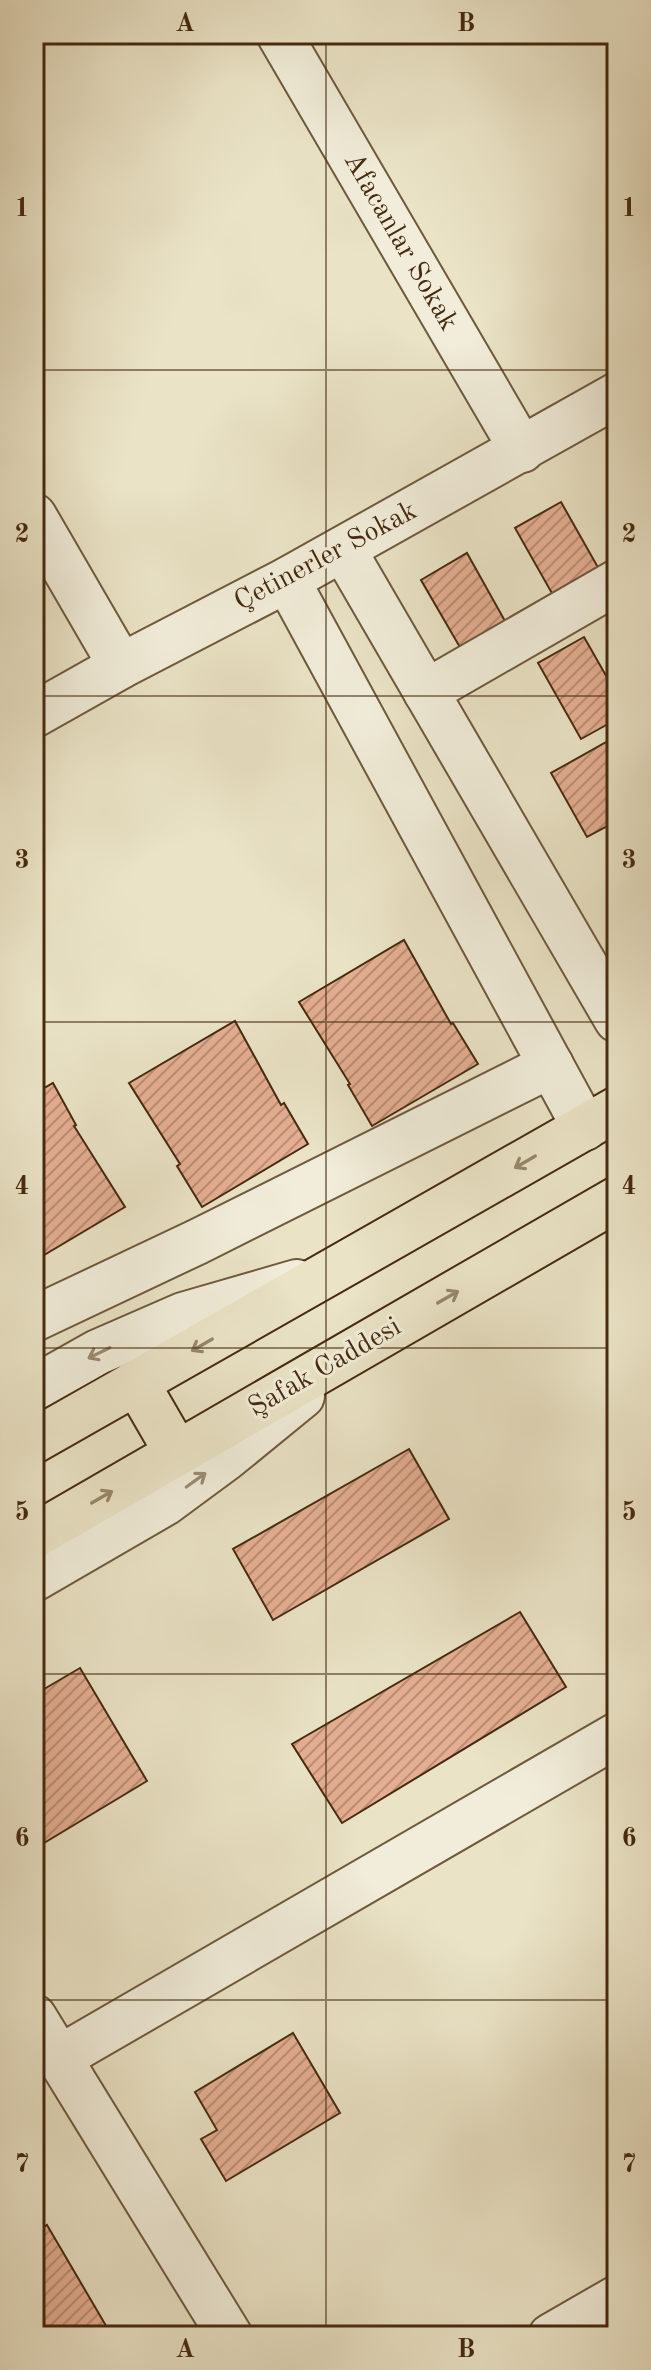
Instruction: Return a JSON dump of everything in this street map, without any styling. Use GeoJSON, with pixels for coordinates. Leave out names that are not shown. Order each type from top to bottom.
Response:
{"type":"FeatureCollection","features":[{"type":"Feature","properties":{"kind":"main road"},"geometry":{"type":"LineString","coordinates":[[34,1441],[601,1118]]}},
{"type":"Feature","properties":{"kind":"main road","name":"Şafak Caddesi"},"geometry":{"type":"LineString","coordinates":[[34,1536],[617,1199]]}},
{"type":"Feature","properties":{"kind":"main road"},"geometry":{"type":"LineString","coordinates":[[136,1382],[177,1453]]}},
{"type":"Feature","properties":{"kind":"street","name":"Afacanlar Sokak"},"geometry":{"type":"LineString","coordinates":[[279,34],[522,450]]}},
{"type":"Feature","properties":{"kind":"street","name":"Çetinerler Sokak"},"geometry":{"type":"LineString","coordinates":[[34,715],[287,580],[617,395]]}},
{"type":"Feature","properties":{"kind":"street"},"geometry":{"type":"LineString","coordinates":[[34,516],[121,666]]}},
{"type":"Feature","properties":{"kind":"street"},"geometry":{"type":"LineString","coordinates":[[343,549],[617,1020]]}},
{"type":"Feature","properties":{"kind":"street"},"geometry":{"type":"LineString","coordinates":[[287,580],[551,1065],[601,1118]]}},
{"type":"Feature","properties":{"kind":"street"},"geometry":{"type":"LineString","coordinates":[[426,692],[617,582]]}},
{"type":"Feature","properties":{"kind":"street"},"geometry":{"type":"LineString","coordinates":[[34,1319],[197,1242],[551,1065]]}},
{"type":"Feature","properties":{"kind":"street"},"geometry":{"type":"LineString","coordinates":[[34,1388],[98,1352],[183,1315],[330,1272]]}},
{"type":"Feature","properties":{"kind":"street"},"geometry":{"type":"LineString","coordinates":[[34,1579],[165,1503],[226,1458],[362,1346]]}},
{"type":"Feature","properties":{"kind":"street"},"geometry":{"type":"LineString","coordinates":[[59,2058],[617,1735]]}},
{"type":"Feature","properties":{"kind":"street"},"geometry":{"type":"LineString","coordinates":[[34,2017],[230,2336]]}},
{"type":"Feature","properties":{"kind":"street"},"geometry":{"type":"LineString","coordinates":[[551,2336],[617,2298]]}},
{"type":"Feature","properties":{"kind":"building"},"geometry":{"type":"Polygon","coordinates":[[[561,502],[604,578],[558,604],[515,528],[561,502]]]}},
{"type":"Feature","properties":{"kind":"building"},"geometry":{"type":"Polygon","coordinates":[[[467,553],[510,630],[465,656],[421,580],[467,553]]]}},
{"type":"Feature","properties":{"kind":"building"},"geometry":{"type":"Polygon","coordinates":[[[584,637],[617,695],[617,719],[581,739],[538,663],[584,637]]]}},
{"type":"Feature","properties":{"kind":"building"},"geometry":{"type":"Polygon","coordinates":[[[617,736],[617,821],[587,837],[551,773],[617,736]]]}},
{"type":"Feature","properties":{"kind":"building"},"geometry":{"type":"Polygon","coordinates":[[[404,940],[451,1024],[478,1064],[372,1126],[299,1002],[404,940]]]}},
{"type":"Feature","properties":{"kind":"building"},"geometry":{"type":"Polygon","coordinates":[[[235,1021],[281,1105],[284,1103],[308,1144],[202,1207],[177,1166],[180,1164],[129,1083],[235,1021]]]}},
{"type":"Feature","properties":{"kind":"building"},"geometry":{"type":"Polygon","coordinates":[[[53,1083],[74,1126],[125,1207],[34,1261],[34,1094],[53,1083]]]}},
{"type":"Feature","properties":{"kind":"building"},"geometry":{"type":"Polygon","coordinates":[[[409,1449],[449,1519],[273,1620],[233,1549],[409,1449]]]}},
{"type":"Feature","properties":{"kind":"building"},"geometry":{"type":"Polygon","coordinates":[[[520,1612],[566,1687],[342,1823],[292,1744],[520,1612]]]}},
{"type":"Feature","properties":{"kind":"building"},"geometry":{"type":"Polygon","coordinates":[[[80,1668],[147,1781],[34,1849],[34,1695],[80,1668]]]}},
{"type":"Feature","properties":{"kind":"building"},"geometry":{"type":"Polygon","coordinates":[[[293,2033],[340,2113],[226,2181],[201,2139],[217,2130],[195,2092],[293,2033]]]}},
{"type":"Feature","properties":{"kind":"building"},"geometry":{"type":"Polygon","coordinates":[[[47,2225],[112,2336],[34,2336],[34,2233],[47,2225]]]}}]}
